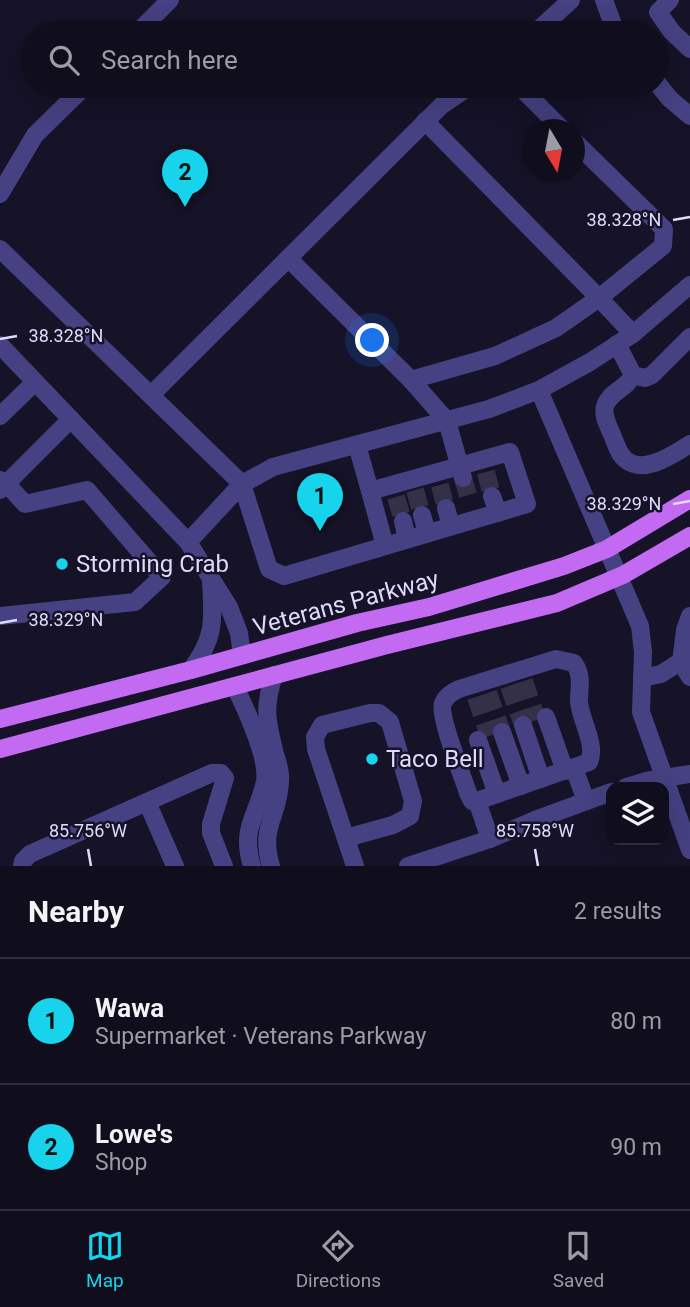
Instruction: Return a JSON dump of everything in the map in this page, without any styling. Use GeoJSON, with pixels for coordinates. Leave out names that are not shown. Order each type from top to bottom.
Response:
{"type":"FeatureCollection","features":[{"type":"Feature","properties":{"kind":"main road","name":"Veterans Parkway"},"geometry":{"type":"LineString","coordinates":[[0,719],[191,670],[357,623],[429,607],[564,566],[607,549],[690,499]]}},
{"type":"Feature","properties":{"kind":"main road","name":"Veterans Parkway"},"geometry":{"type":"LineString","coordinates":[[0,749],[556,603],[620,576],[690,536]]}},
{"type":"Feature","properties":{"kind":"street"},"geometry":{"type":"LineString","coordinates":[[149,21],[170,0]]}},
{"type":"Feature","properties":{"kind":"street"},"geometry":{"type":"LineString","coordinates":[[548,21],[571,0]]}},
{"type":"Feature","properties":{"kind":"street"},"geometry":{"type":"LineString","coordinates":[[604,0],[612,21]]}},
{"type":"Feature","properties":{"kind":"street"},"geometry":{"type":"LineString","coordinates":[[664,21],[658,12],[670,0]]}},
{"type":"Feature","properties":{"kind":"street"},"geometry":{"type":"LineString","coordinates":[[669,28],[690,50]]}},
{"type":"Feature","properties":{"kind":"street"},"geometry":{"type":"LineString","coordinates":[[0,194],[35,135],[73,98]]}},
{"type":"Feature","properties":{"kind":"street"},"geometry":{"type":"LineString","coordinates":[[150,395],[425,121],[452,98]]}},
{"type":"Feature","properties":{"kind":"street"},"geometry":{"type":"LineString","coordinates":[[531,98],[552,119]]}},
{"type":"Feature","properties":{"kind":"street"},"geometry":{"type":"LineString","coordinates":[[669,98],[690,116]]}},
{"type":"Feature","properties":{"kind":"street"},"geometry":{"type":"LineString","coordinates":[[425,121],[633,334]]}},
{"type":"Feature","properties":{"kind":"street"},"geometry":{"type":"LineString","coordinates":[[411,380],[495,356],[556,328],[600,298],[663,246],[664,229],[585,151]]}},
{"type":"Feature","properties":{"kind":"street"},"geometry":{"type":"LineString","coordinates":[[0,249],[242,484],[269,569],[284,576],[427,533],[448,517],[495,504],[527,504],[510,452],[484,466],[439,479],[394,491],[370,491]]}},
{"type":"Feature","properties":{"kind":"street"},"geometry":{"type":"LineString","coordinates":[[288,258],[411,380],[447,421],[462,472]]}},
{"type":"Feature","properties":{"kind":"street"},"geometry":{"type":"LineString","coordinates":[[188,542],[242,484],[273,467],[489,409],[539,390],[633,334],[690,285]]}},
{"type":"Feature","properties":{"kind":"street"},"geometry":{"type":"LineString","coordinates":[[617,344],[634,375],[645,378],[652,375],[690,337]]}},
{"type":"Feature","properties":{"kind":"street"},"geometry":{"type":"LineString","coordinates":[[0,345],[188,542],[229,607],[239,633],[242,655]]}},
{"type":"Feature","properties":{"kind":"street"},"geometry":{"type":"LineString","coordinates":[[634,375],[630,382],[612,394],[604,408],[614,440],[626,461],[645,466],[690,444]]}},
{"type":"Feature","properties":{"kind":"street"},"geometry":{"type":"LineString","coordinates":[[0,416],[35,382]]}},
{"type":"Feature","properties":{"kind":"street"},"geometry":{"type":"LineString","coordinates":[[539,390],[620,576],[642,634],[641,712],[690,850]]}},
{"type":"Feature","properties":{"kind":"street"},"geometry":{"type":"LineString","coordinates":[[0,616],[135,602],[162,577],[87,490],[25,504],[2,484],[71,419]]}},
{"type":"Feature","properties":{"kind":"street"},"geometry":{"type":"LineString","coordinates":[[357,445],[386,546]]}},
{"type":"Feature","properties":{"kind":"street"},"geometry":{"type":"LineString","coordinates":[[422,515],[427,533]]}},
{"type":"Feature","properties":{"kind":"street"},"geometry":{"type":"LineString","coordinates":[[402,521],[407,539]]}},
{"type":"Feature","properties":{"kind":"street"},"geometry":{"type":"LineString","coordinates":[[191,670],[204,652],[211,635],[211,580]]}},
{"type":"Feature","properties":{"kind":"street"},"geometry":{"type":"LineString","coordinates":[[642,678],[687,664],[685,630],[690,616]]}},
{"type":"Feature","properties":{"kind":"street"},"geometry":{"type":"LineString","coordinates":[[556,659],[569,660],[578,669],[581,681],[579,702],[592,758],[589,762],[559,773],[477,801],[470,798],[442,710],[443,701],[450,694],[474,691],[520,676],[556,659]]}},
{"type":"Feature","properties":{"kind":"street"},"geometry":{"type":"LineString","coordinates":[[271,866],[267,852],[267,832],[281,778],[266,703],[275,675]]}},
{"type":"Feature","properties":{"kind":"street"},"geometry":{"type":"LineString","coordinates":[[235,687],[255,732],[265,778],[247,839],[252,866]]}},
{"type":"Feature","properties":{"kind":"street"},"geometry":{"type":"LineString","coordinates":[[346,838],[393,825],[410,816],[413,801],[390,722],[379,713],[322,725],[315,737],[316,749],[355,866]]}},
{"type":"Feature","properties":{"kind":"street"},"geometry":{"type":"LineString","coordinates":[[559,773],[535,721],[559,773],[586,801]]}},
{"type":"Feature","properties":{"kind":"street"},"geometry":{"type":"LineString","coordinates":[[508,790],[489,736],[508,790]]}},
{"type":"Feature","properties":{"kind":"street"},"geometry":{"type":"LineString","coordinates":[[22,866],[30,854],[212,772],[221,773],[225,778],[212,816],[211,832],[224,866]]}},
{"type":"Feature","properties":{"kind":"street"},"geometry":{"type":"LineString","coordinates":[[640,782],[690,774]]}},
{"type":"Feature","properties":{"kind":"street"},"geometry":{"type":"LineString","coordinates":[[408,866],[490,839],[606,794]]}},
{"type":"Feature","properties":{"kind":"street"},"geometry":{"type":"LineString","coordinates":[[477,801],[490,839]]}},
{"type":"Feature","properties":{"kind":"street"},"geometry":{"type":"LineString","coordinates":[[147,802],[175,866]]}},
{"type":"Feature","properties":{"kind":"tunnel"},"geometry":{"type":"LineString","coordinates":[[486,472],[492,496]]}},
{"type":"Feature","properties":{"kind":"tunnel"},"geometry":{"type":"LineString","coordinates":[[463,478],[470,502]]}},
{"type":"Feature","properties":{"kind":"tunnel"},"geometry":{"type":"LineString","coordinates":[[440,485],[446,508]]}},
{"type":"Feature","properties":{"kind":"tunnel"},"geometry":{"type":"LineString","coordinates":[[415,490],[422,515]]}},
{"type":"Feature","properties":{"kind":"tunnel"},"geometry":{"type":"LineString","coordinates":[[396,497],[403,521]]}},
{"type":"Feature","properties":{"kind":"tunnel"},"geometry":{"type":"LineString","coordinates":[[524,681],[537,720]]}},
{"type":"Feature","properties":{"kind":"tunnel"},"geometry":{"type":"LineString","coordinates":[[509,686],[523,725]]}},
{"type":"Feature","properties":{"kind":"tunnel"},"geometry":{"type":"LineString","coordinates":[[488,693],[502,732]]}},
{"type":"Feature","properties":{"kind":"tunnel"},"geometry":{"type":"LineString","coordinates":[[476,697],[489,736]]}},
{"type":"Feature","properties":{"kind":"place","name":"Lowe's"},"geometry":{"type":"Point","coordinates":[185,207]}},
{"type":"Feature","properties":{"kind":"place","name":"Wawa"},"geometry":{"type":"Point","coordinates":[320,531]}},
{"type":"Feature","properties":{"kind":"place","name":"Storming Crab"},"geometry":{"type":"Point","coordinates":[62,564]}},
{"type":"Feature","properties":{"kind":"place","name":"Taco Bell"},"geometry":{"type":"Point","coordinates":[372,759]}}]}
